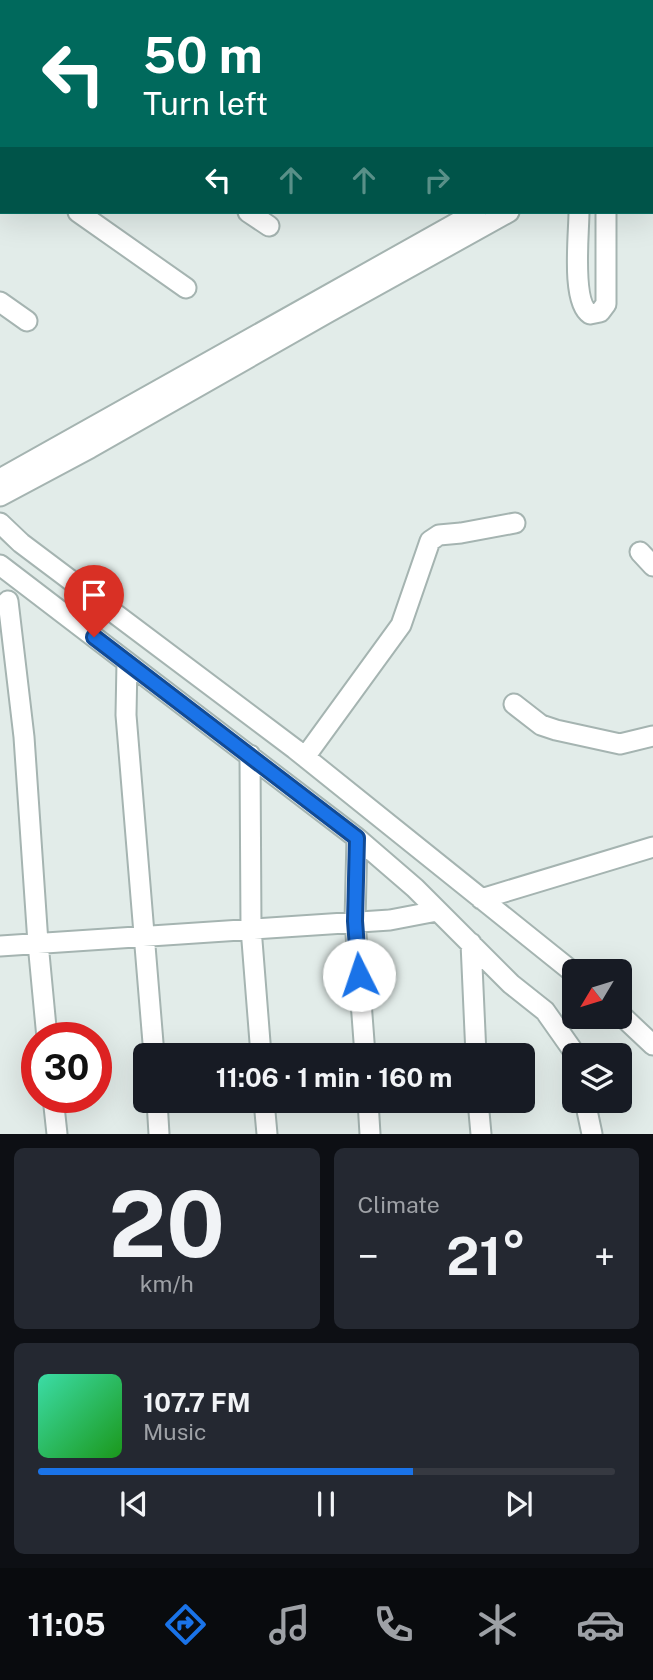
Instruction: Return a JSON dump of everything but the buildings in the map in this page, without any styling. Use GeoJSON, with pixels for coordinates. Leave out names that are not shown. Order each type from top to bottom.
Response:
{"type":"FeatureCollection","features":[{"type":"Feature","properties":{"kind":"street"},"geometry":{"type":"LineString","coordinates":[[81,214],[186,288]]}},
{"type":"Feature","properties":{"kind":"street"},"geometry":{"type":"LineString","coordinates":[[251,214],[269,226]]}},
{"type":"Feature","properties":{"kind":"street"},"geometry":{"type":"LineString","coordinates":[[0,479],[472,214]]}},
{"type":"Feature","properties":{"kind":"street"},"geometry":{"type":"LineString","coordinates":[[0,496],[505,214]]}},
{"type":"Feature","properties":{"kind":"street"},"geometry":{"type":"LineString","coordinates":[[579,214],[578,290],[585,311],[590,314],[600,312],[606,304],[606,214]]}},
{"type":"Feature","properties":{"kind":"street"},"geometry":{"type":"LineString","coordinates":[[0,302],[27,321]]}},
{"type":"Feature","properties":{"kind":"street"},"geometry":{"type":"LineString","coordinates":[[0,523],[21,543],[305,757],[562,963]]}},
{"type":"Feature","properties":{"kind":"street"},"geometry":{"type":"LineString","coordinates":[[305,757],[401,625],[430,541],[439,535],[515,523]]}},
{"type":"Feature","properties":{"kind":"street"},"geometry":{"type":"LineString","coordinates":[[0,565],[357,838],[415,888],[511,984],[545,1011],[568,1043]]}},
{"type":"Feature","properties":{"kind":"street"},"geometry":{"type":"LineString","coordinates":[[43,597],[4,602],[24,737],[45,1022]]}},
{"type":"Feature","properties":{"kind":"street"},"geometry":{"type":"LineString","coordinates":[[127,662],[127,715],[152,1043]]}},
{"type":"Feature","properties":{"kind":"street"},"geometry":{"type":"LineString","coordinates":[[514,704],[541,725],[556,730],[620,744],[653,736]]}},
{"type":"Feature","properties":{"kind":"street"},"geometry":{"type":"LineString","coordinates":[[250,755],[251,928],[260,1043]]}},
{"type":"Feature","properties":{"kind":"street"},"geometry":{"type":"LineString","coordinates":[[357,838],[355,921],[364,1043]]}},
{"type":"Feature","properties":{"kind":"street"},"geometry":{"type":"LineString","coordinates":[[481,899],[653,847]]}},
{"type":"Feature","properties":{"kind":"street"},"geometry":{"type":"LineString","coordinates":[[0,946],[390,920],[437,911]]}},
{"type":"Feature","properties":{"kind":"street"},"geometry":{"type":"LineString","coordinates":[[471,943],[475,1043]]}},
{"type":"Feature","properties":{"kind":"street"},"geometry":{"type":"LineString","coordinates":[[632,1025],[653,1045]]}},
{"type":"Feature","properties":{"kind":"street"},"geometry":{"type":"LineString","coordinates":[[55,1113],[57,1134]]}},
{"type":"Feature","properties":{"kind":"street"},"geometry":{"type":"LineString","coordinates":[[158,1113],[159,1134]]}},
{"type":"Feature","properties":{"kind":"street"},"geometry":{"type":"LineString","coordinates":[[265,1113],[267,1134]]}},
{"type":"Feature","properties":{"kind":"street"},"geometry":{"type":"LineString","coordinates":[[369,1113],[370,1134]]}},
{"type":"Feature","properties":{"kind":"street"},"geometry":{"type":"LineString","coordinates":[[479,1113],[481,1134]]}},
{"type":"Feature","properties":{"kind":"street"},"geometry":{"type":"LineString","coordinates":[[588,1113],[592,1134]]}},
{"type":"Feature","properties":{"kind":"route"},"geometry":{"type":"LineString","coordinates":[[94,637],[357,838],[355,921],[359,975]]}}]}
